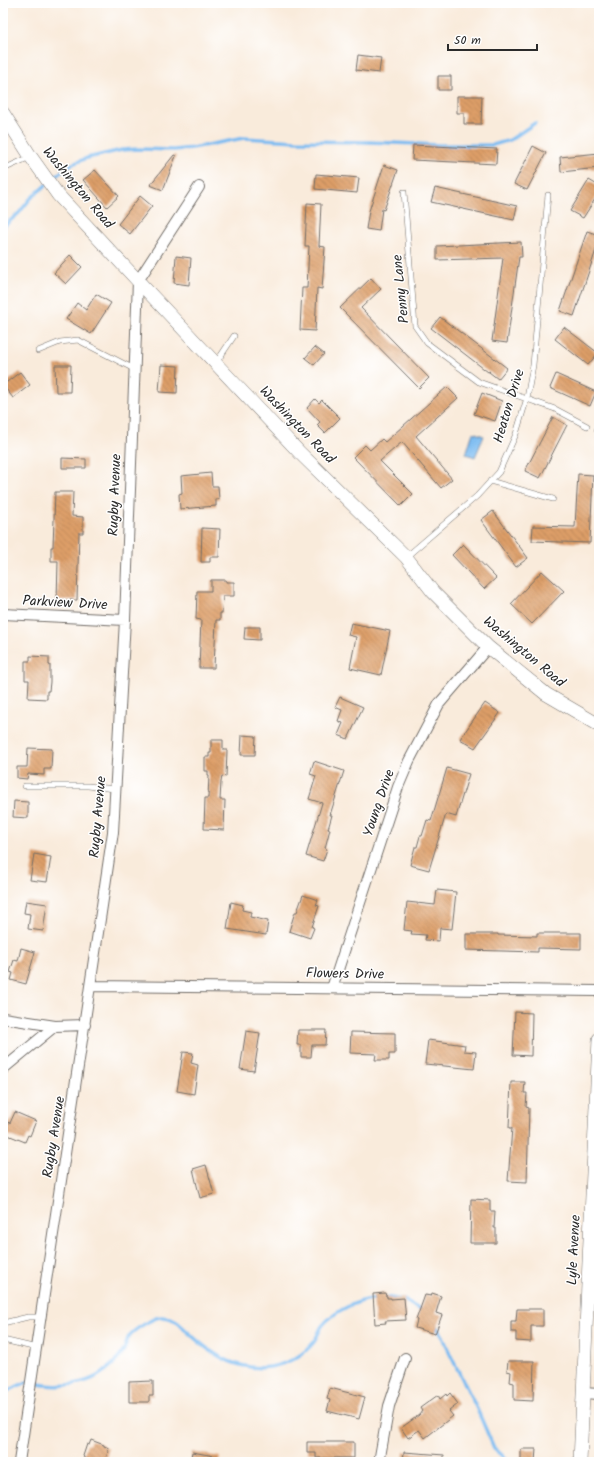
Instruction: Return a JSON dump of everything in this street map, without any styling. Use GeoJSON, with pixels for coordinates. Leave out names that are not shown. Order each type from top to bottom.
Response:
{"type":"FeatureCollection","features":[{"type":"Feature","properties":{"kind":"street","name":"Washington Road"},"geometry":{"type":"LineString","coordinates":[[3,113],[31,157],[58,194],[300,453],[406,557],[433,592],[488,647],[546,694],[599,726]]}},
{"type":"Feature","properties":{"kind":"street"},"geometry":{"type":"LineString","coordinates":[[138,281],[199,187]]}},
{"type":"Feature","properties":{"kind":"street","name":"Rugby Avenue"},"geometry":{"type":"LineString","coordinates":[[19,1462],[113,832],[125,620],[138,281]]}},
{"type":"Feature","properties":{"kind":"street","name":"Parkview Drive"},"geometry":{"type":"LineString","coordinates":[[3,614],[125,620]]}},
{"type":"Feature","properties":{"kind":"street","name":"Young Drive"},"geometry":{"type":"LineString","coordinates":[[332,988],[398,788],[409,762],[439,704],[488,647]]}},
{"type":"Feature","properties":{"kind":"street","name":"Flowers Drive"},"geometry":{"type":"LineString","coordinates":[[91,986],[599,991]]}},
{"type":"Feature","properties":{"kind":"street"},"geometry":{"type":"LineString","coordinates":[[3,1018],[55,1026],[85,1025]]}},
{"type":"Feature","properties":{"kind":"street"},"geometry":{"type":"LineString","coordinates":[[3,1069],[55,1026]]}},
{"type":"Feature","properties":{"kind":"street","name":"Lyle Avenue"},"geometry":{"type":"LineString","coordinates":[[580,1462],[599,1039]]}},
{"type":"Feature","properties":{"kind":"street"},"geometry":{"type":"LineString","coordinates":[[379,1462],[389,1406],[405,1358]]}},
{"type":"Feature","properties":{"kind":"street"},"geometry":{"type":"LineString","coordinates":[[583,1393],[599,1394]]}},
{"type":"Feature","properties":{"kind":"lane"},"geometry":{"type":"LineString","coordinates":[[3,168],[31,157]]}},
{"type":"Feature","properties":{"kind":"lane","name":"Penny Lane"},"geometry":{"type":"LineString","coordinates":[[404,192],[415,326],[427,343],[479,382],[555,409],[587,426]]}},
{"type":"Feature","properties":{"kind":"lane","name":"Heaton Drive"},"geometry":{"type":"LineString","coordinates":[[406,557],[477,496],[499,472],[516,434],[527,398],[534,364],[548,195]]}},
{"type":"Feature","properties":{"kind":"lane"},"geometry":{"type":"LineString","coordinates":[[216,363],[234,336]]}},
{"type":"Feature","properties":{"kind":"lane"},"geometry":{"type":"LineString","coordinates":[[38,351],[60,342],[78,340],[134,369]]}},
{"type":"Feature","properties":{"kind":"lane"},"geometry":{"type":"LineString","coordinates":[[490,481],[553,499]]}},
{"type":"Feature","properties":{"kind":"lane"},"geometry":{"type":"LineString","coordinates":[[25,786],[88,786],[115,789]]}},
{"type":"Feature","properties":{"kind":"lane"},"geometry":{"type":"LineString","coordinates":[[3,1323],[28,1317],[41,1317]]}},
{"type":"Feature","properties":{"kind":"lane"},"geometry":{"type":"LineString","coordinates":[[3,1340],[37,1348]]}},
{"type":"Feature","properties":{"kind":"water"},"geometry":{"type":"Polygon","coordinates":[[[473,432],[484,436],[475,457],[466,454],[473,432]]]}},
{"type":"Feature","properties":{"kind":"building"},"geometry":{"type":"Polygon","coordinates":[[[358,55],[381,58],[379,73],[356,70],[358,55]]]}},
{"type":"Feature","properties":{"kind":"building"},"geometry":{"type":"Polygon","coordinates":[[[438,76],[451,76],[451,90],[438,90],[438,76]]]}},
{"type":"Feature","properties":{"kind":"building"},"geometry":{"type":"Polygon","coordinates":[[[457,96],[482,96],[481,124],[464,124],[464,113],[457,113],[457,96]]]}},
{"type":"Feature","properties":{"kind":"building"},"geometry":{"type":"Polygon","coordinates":[[[413,145],[497,149],[496,164],[412,160],[413,145]]]}},
{"type":"Feature","properties":{"kind":"building"},"geometry":{"type":"Polygon","coordinates":[[[533,146],[546,153],[527,190],[514,184],[533,146]]]}},
{"type":"Feature","properties":{"kind":"building"},"geometry":{"type":"Polygon","coordinates":[[[599,153],[599,168],[561,172],[560,157],[599,153]]]}},
{"type":"Feature","properties":{"kind":"building"},"geometry":{"type":"Polygon","coordinates":[[[174,155],[176,156],[163,190],[150,185],[174,155]]]}},
{"type":"Feature","properties":{"kind":"building"},"geometry":{"type":"Polygon","coordinates":[[[384,165],[398,170],[384,210],[382,209],[379,231],[366,229],[369,211],[384,165]]]}},
{"type":"Feature","properties":{"kind":"building"},"geometry":{"type":"Polygon","coordinates":[[[95,170],[119,196],[107,207],[83,180],[95,170]]]}},
{"type":"Feature","properties":{"kind":"building"},"geometry":{"type":"Polygon","coordinates":[[[316,174],[359,178],[357,193],[315,189],[316,174]]]}},
{"type":"Feature","properties":{"kind":"building"},"geometry":{"type":"Polygon","coordinates":[[[589,180],[599,186],[599,193],[583,218],[570,211],[589,180]]]}},
{"type":"Feature","properties":{"kind":"building"},"geometry":{"type":"Polygon","coordinates":[[[435,188],[517,206],[514,220],[431,202],[435,188]]]}},
{"type":"Feature","properties":{"kind":"building"},"geometry":{"type":"Polygon","coordinates":[[[140,196],[152,206],[130,234],[118,224],[140,196]]]}},
{"type":"Feature","properties":{"kind":"building"},"geometry":{"type":"Polygon","coordinates":[[[307,203],[321,204],[319,246],[325,247],[322,289],[317,288],[315,331],[300,330],[302,288],[307,288],[309,246],[305,246],[307,203]]]}},
{"type":"Feature","properties":{"kind":"building"},"geometry":{"type":"Polygon","coordinates":[[[587,231],[599,235],[599,241],[574,316],[560,311],[587,231]]]}},
{"type":"Feature","properties":{"kind":"building"},"geometry":{"type":"Polygon","coordinates":[[[521,242],[522,257],[519,257],[507,343],[492,341],[503,258],[437,260],[437,246],[521,242]]]}},
{"type":"Feature","properties":{"kind":"building"},"geometry":{"type":"Polygon","coordinates":[[[70,255],[82,267],[66,284],[54,273],[70,255]]]}},
{"type":"Feature","properties":{"kind":"building"},"geometry":{"type":"Polygon","coordinates":[[[176,256],[191,258],[189,285],[174,283],[176,256]]]}},
{"type":"Feature","properties":{"kind":"building"},"geometry":{"type":"Polygon","coordinates":[[[371,278],[381,289],[361,308],[429,378],[419,388],[340,308],[371,278]]]}},
{"type":"Feature","properties":{"kind":"building"},"geometry":{"type":"Polygon","coordinates":[[[96,294],[111,303],[91,334],[66,319],[77,303],[86,310],[96,294]]]}},
{"type":"Feature","properties":{"kind":"building"},"geometry":{"type":"Polygon","coordinates":[[[440,317],[507,368],[498,379],[489,372],[490,371],[488,372],[431,328],[440,317]]]}},
{"type":"Feature","properties":{"kind":"building"},"geometry":{"type":"Polygon","coordinates":[[[564,327],[598,353],[588,365],[555,339],[564,327]]]}},
{"type":"Feature","properties":{"kind":"building"},"geometry":{"type":"Polygon","coordinates":[[[315,347],[324,354],[314,365],[305,358],[315,347]]]}},
{"type":"Feature","properties":{"kind":"building"},"geometry":{"type":"Polygon","coordinates":[[[55,365],[71,365],[70,392],[56,392],[55,365]]]}},
{"type":"Feature","properties":{"kind":"building"},"geometry":{"type":"Polygon","coordinates":[[[161,365],[178,366],[177,393],[159,392],[161,365]]]}},
{"type":"Feature","properties":{"kind":"building"},"geometry":{"type":"Polygon","coordinates":[[[20,372],[30,385],[13,398],[3,385],[20,372]]]}},
{"type":"Feature","properties":{"kind":"building"},"geometry":{"type":"Polygon","coordinates":[[[556,374],[596,392],[590,406],[550,388],[556,374]]]}},
{"type":"Feature","properties":{"kind":"building"},"geometry":{"type":"Polygon","coordinates":[[[447,387],[458,398],[416,436],[452,479],[441,488],[402,442],[380,461],[413,494],[401,506],[353,457],[365,445],[370,450],[382,439],[385,442],[447,387]]]}},
{"type":"Feature","properties":{"kind":"building"},"geometry":{"type":"Polygon","coordinates":[[[482,393],[502,401],[495,421],[474,414],[482,393]]]}},
{"type":"Feature","properties":{"kind":"building"},"geometry":{"type":"Polygon","coordinates":[[[315,399],[319,403],[322,400],[340,418],[325,433],[317,425],[320,422],[307,408],[315,399]]]}},
{"type":"Feature","properties":{"kind":"building"},"geometry":{"type":"Polygon","coordinates":[[[553,417],[567,425],[540,478],[525,471],[553,417]]]}},
{"type":"Feature","properties":{"kind":"building"},"geometry":{"type":"Polygon","coordinates":[[[62,458],[86,459],[86,468],[62,468],[62,458]]]}},
{"type":"Feature","properties":{"kind":"building"},"geometry":{"type":"Polygon","coordinates":[[[211,473],[212,486],[218,486],[219,499],[216,499],[216,506],[180,509],[179,494],[182,493],[181,476],[211,473]]]}},
{"type":"Feature","properties":{"kind":"building"},"geometry":{"type":"Polygon","coordinates":[[[578,474],[593,475],[590,543],[532,541],[533,526],[575,527],[578,474]]]}},
{"type":"Feature","properties":{"kind":"building"},"geometry":{"type":"Polygon","coordinates":[[[55,492],[73,492],[72,516],[83,517],[83,533],[79,533],[77,600],[57,600],[58,561],[51,561],[55,492]]]}},
{"type":"Feature","properties":{"kind":"building"},"geometry":{"type":"Polygon","coordinates":[[[493,511],[528,558],[516,567],[481,520],[493,511]]]}},
{"type":"Feature","properties":{"kind":"building"},"geometry":{"type":"Polygon","coordinates":[[[202,528],[220,529],[219,557],[210,557],[210,562],[201,562],[202,528]]]}},
{"type":"Feature","properties":{"kind":"building"},"geometry":{"type":"Polygon","coordinates":[[[463,544],[496,578],[484,589],[452,555],[463,544]]]}},
{"type":"Feature","properties":{"kind":"building"},"geometry":{"type":"Polygon","coordinates":[[[542,571],[564,591],[532,624],[511,604],[542,571]]]}},
{"type":"Feature","properties":{"kind":"building"},"geometry":{"type":"Polygon","coordinates":[[[211,580],[226,580],[226,582],[234,582],[234,596],[223,596],[220,620],[216,620],[214,668],[199,668],[201,620],[196,619],[197,591],[211,591],[211,580]]]}},
{"type":"Feature","properties":{"kind":"building"},"geometry":{"type":"Polygon","coordinates":[[[351,623],[390,631],[381,675],[350,668],[356,637],[348,635],[351,623]]]}},
{"type":"Feature","properties":{"kind":"building"},"geometry":{"type":"Polygon","coordinates":[[[245,627],[260,627],[260,640],[244,639],[245,627]]]}},
{"type":"Feature","properties":{"kind":"building"},"geometry":{"type":"Polygon","coordinates":[[[30,656],[49,657],[50,682],[49,691],[47,691],[47,699],[28,698],[29,680],[25,680],[25,661],[30,661],[30,656]]]}},
{"type":"Feature","properties":{"kind":"building"},"geometry":{"type":"Polygon","coordinates":[[[340,697],[363,707],[348,739],[338,735],[343,723],[338,721],[342,710],[335,707],[340,697]]]}},
{"type":"Feature","properties":{"kind":"building"},"geometry":{"type":"Polygon","coordinates":[[[485,703],[500,713],[475,748],[460,739],[485,703]]]}},
{"type":"Feature","properties":{"kind":"building"},"geometry":{"type":"Polygon","coordinates":[[[242,735],[256,736],[255,755],[241,755],[242,735]]]}},
{"type":"Feature","properties":{"kind":"building"},"geometry":{"type":"Polygon","coordinates":[[[211,740],[223,740],[223,750],[227,750],[226,777],[222,776],[220,800],[225,800],[224,830],[204,829],[205,798],[208,798],[209,775],[208,771],[205,771],[205,757],[209,757],[209,753],[211,753],[211,740]]]}},
{"type":"Feature","properties":{"kind":"building"},"geometry":{"type":"Polygon","coordinates":[[[28,748],[52,749],[51,769],[44,769],[44,775],[28,774],[27,779],[17,778],[17,767],[27,767],[28,748]]]}},
{"type":"Feature","properties":{"kind":"building"},"geometry":{"type":"Polygon","coordinates":[[[314,761],[344,771],[330,815],[332,815],[328,829],[330,829],[325,848],[327,849],[323,861],[306,856],[322,803],[309,799],[316,776],[310,774],[314,761]]]}},
{"type":"Feature","properties":{"kind":"building"},"geometry":{"type":"Polygon","coordinates":[[[447,768],[469,774],[456,817],[446,814],[429,870],[410,865],[415,847],[417,847],[420,836],[422,836],[427,820],[431,821],[447,768]]]}},
{"type":"Feature","properties":{"kind":"building"},"geometry":{"type":"Polygon","coordinates":[[[14,801],[28,802],[28,818],[13,817],[14,801]]]}},
{"type":"Feature","properties":{"kind":"building"},"geometry":{"type":"Polygon","coordinates":[[[34,854],[51,857],[47,882],[30,880],[34,854]]]}},
{"type":"Feature","properties":{"kind":"building"},"geometry":{"type":"Polygon","coordinates":[[[437,890],[456,892],[452,929],[440,928],[439,941],[425,940],[426,935],[411,934],[412,931],[404,930],[407,902],[435,905],[437,890]]]}},
{"type":"Feature","properties":{"kind":"building"},"geometry":{"type":"Polygon","coordinates":[[[303,895],[318,900],[316,905],[319,906],[310,938],[289,931],[295,912],[297,912],[303,895]]]}},
{"type":"Feature","properties":{"kind":"building"},"geometry":{"type":"Polygon","coordinates":[[[26,901],[47,904],[43,931],[28,929],[30,914],[24,913],[26,901]]]}},
{"type":"Feature","properties":{"kind":"building"},"geometry":{"type":"Polygon","coordinates":[[[231,902],[243,905],[242,910],[251,912],[250,917],[268,921],[266,935],[227,929],[231,902]]]}},
{"type":"Feature","properties":{"kind":"building"},"geometry":{"type":"Polygon","coordinates":[[[537,933],[581,933],[581,949],[538,948],[538,952],[466,950],[466,934],[537,936],[537,933]]]}},
{"type":"Feature","properties":{"kind":"building"},"geometry":{"type":"Polygon","coordinates":[[[21,948],[35,952],[26,984],[11,980],[13,973],[10,972],[14,960],[18,961],[21,948]]]}},
{"type":"Feature","properties":{"kind":"building"},"geometry":{"type":"Polygon","coordinates":[[[515,1012],[532,1013],[531,1056],[513,1055],[515,1012]]]}},
{"type":"Feature","properties":{"kind":"building"},"geometry":{"type":"Polygon","coordinates":[[[298,1030],[326,1030],[325,1045],[312,1045],[311,1057],[301,1057],[301,1045],[297,1045],[298,1030]]]}},
{"type":"Feature","properties":{"kind":"building"},"geometry":{"type":"Polygon","coordinates":[[[246,1031],[260,1033],[254,1071],[240,1069],[246,1031]]]}},
{"type":"Feature","properties":{"kind":"building"},"geometry":{"type":"Polygon","coordinates":[[[351,1032],[395,1033],[395,1054],[389,1054],[389,1060],[375,1060],[376,1054],[350,1053],[351,1032]]]}},
{"type":"Feature","properties":{"kind":"building"},"geometry":{"type":"Polygon","coordinates":[[[428,1040],[465,1045],[464,1051],[476,1052],[474,1069],[425,1064],[428,1040]]]}},
{"type":"Feature","properties":{"kind":"building"},"geometry":{"type":"Polygon","coordinates":[[[183,1052],[193,1053],[191,1063],[198,1065],[194,1094],[177,1091],[183,1052]]]}},
{"type":"Feature","properties":{"kind":"building"},"geometry":{"type":"Polygon","coordinates":[[[511,1082],[525,1082],[524,1093],[527,1093],[526,1107],[529,1108],[527,1182],[508,1181],[512,1128],[509,1128],[511,1082]]]}},
{"type":"Feature","properties":{"kind":"building"},"geometry":{"type":"Polygon","coordinates":[[[15,1112],[36,1121],[30,1136],[28,1135],[25,1142],[3,1133],[7,1122],[10,1123],[15,1112]]]}},
{"type":"Feature","properties":{"kind":"building"},"geometry":{"type":"Polygon","coordinates":[[[206,1165],[214,1194],[200,1198],[193,1169],[206,1165]]]}},
{"type":"Feature","properties":{"kind":"building"},"geometry":{"type":"Polygon","coordinates":[[[471,1199],[490,1200],[490,1211],[495,1211],[494,1228],[496,1228],[496,1243],[470,1243],[471,1199]]]}},
{"type":"Feature","properties":{"kind":"building"},"geometry":{"type":"Polygon","coordinates":[[[385,1293],[387,1298],[404,1298],[406,1320],[385,1321],[386,1323],[375,1324],[373,1294],[385,1293]]]}},
{"type":"Feature","properties":{"kind":"building"},"geometry":{"type":"Polygon","coordinates":[[[432,1293],[441,1296],[436,1313],[442,1315],[435,1334],[415,1328],[416,1320],[425,1295],[431,1296],[432,1293]]]}},
{"type":"Feature","properties":{"kind":"building"},"geometry":{"type":"Polygon","coordinates":[[[517,1309],[543,1309],[543,1326],[531,1326],[531,1342],[516,1341],[516,1332],[511,1332],[511,1321],[516,1321],[517,1309]]]}},
{"type":"Feature","properties":{"kind":"building"},"geometry":{"type":"Polygon","coordinates":[[[508,1361],[534,1361],[533,1401],[514,1400],[514,1383],[510,1382],[511,1372],[507,1371],[508,1361]]]}},
{"type":"Feature","properties":{"kind":"building"},"geometry":{"type":"Polygon","coordinates":[[[153,1381],[153,1396],[149,1396],[149,1402],[129,1402],[129,1382],[153,1381]]]}},
{"type":"Feature","properties":{"kind":"building"},"geometry":{"type":"Polygon","coordinates":[[[330,1388],[365,1397],[359,1419],[327,1411],[330,1400],[327,1399],[330,1388]]]}},
{"type":"Feature","properties":{"kind":"building"},"geometry":{"type":"Polygon","coordinates":[[[450,1393],[458,1404],[449,1411],[453,1416],[425,1438],[419,1430],[408,1438],[401,1428],[419,1415],[422,1411],[420,1408],[438,1395],[440,1399],[446,1394],[447,1396],[450,1393]]]}},
{"type":"Feature","properties":{"kind":"building"},"geometry":{"type":"Polygon","coordinates":[[[91,1440],[109,1448],[105,1462],[83,1462],[83,1456],[87,1444],[89,1445],[91,1440]]]}},
{"type":"Feature","properties":{"kind":"building"},"geometry":{"type":"Polygon","coordinates":[[[307,1442],[354,1442],[354,1458],[316,1458],[316,1453],[307,1453],[307,1442]]]}},
{"type":"Feature","properties":{"kind":"building"},"geometry":{"type":"Polygon","coordinates":[[[521,1449],[536,1449],[535,1462],[521,1462],[521,1449]]]}},
{"type":"Feature","properties":{"kind":"building"},"geometry":{"type":"Polygon","coordinates":[[[192,1452],[220,1457],[219,1462],[190,1462],[192,1452]]]}},
{"type":"Feature","properties":{"kind":"building"},"geometry":{"type":"Polygon","coordinates":[[[404,1452],[444,1455],[444,1462],[403,1462],[404,1452]]]}},
{"type":"Feature","properties":{"kind":"waterway"},"geometry":{"type":"LineString","coordinates":[[51,180],[70,165],[87,158],[122,150],[174,150],[244,138],[297,141],[493,145],[510,140],[535,123]]}},
{"type":"Feature","properties":{"kind":"waterway"},"geometry":{"type":"LineString","coordinates":[[3,227],[47,184]]}},
{"type":"Feature","properties":{"kind":"waterway"},"geometry":{"type":"LineString","coordinates":[[384,1297],[404,1300],[422,1311]]}},
{"type":"Feature","properties":{"kind":"waterway"},"geometry":{"type":"LineString","coordinates":[[3,1393],[28,1382],[59,1386],[87,1381],[106,1370],[121,1356],[132,1333],[149,1321],[161,1317],[174,1320],[207,1348],[229,1361],[242,1366],[257,1368],[276,1366],[294,1359],[310,1347],[322,1326],[333,1315],[347,1307],[363,1301],[378,1298]]}},
{"type":"Feature","properties":{"kind":"waterway"},"geometry":{"type":"LineString","coordinates":[[435,1324],[443,1336],[494,1448],[510,1462]]}}]}
